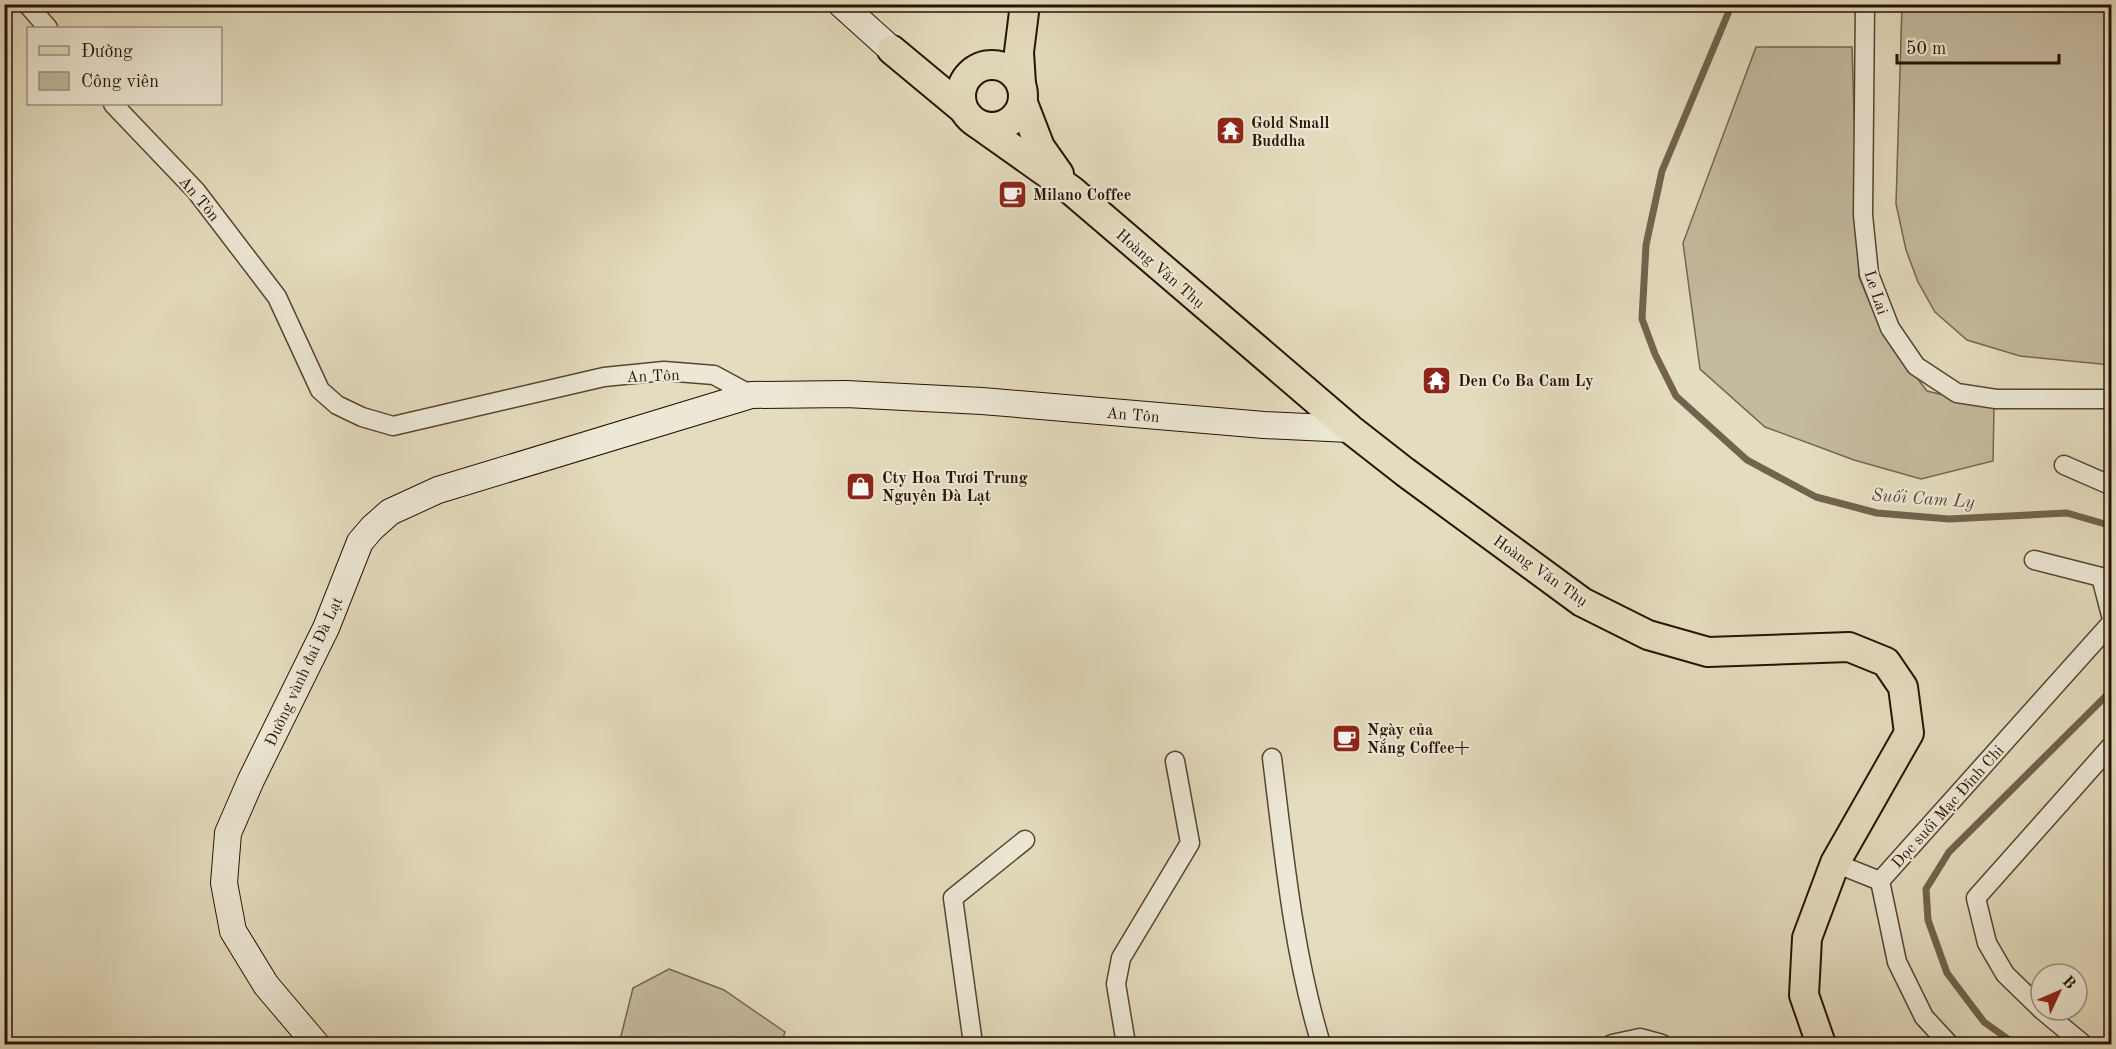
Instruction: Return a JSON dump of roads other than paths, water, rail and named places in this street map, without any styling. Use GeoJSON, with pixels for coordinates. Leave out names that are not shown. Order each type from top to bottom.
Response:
{"type":"FeatureCollection","features":[{"type":"Feature","properties":{"kind":"main road"},"geometry":{"type":"LineString","coordinates":[[841,4],[892,50],[939,69],[995,66],[1015,75],[1022,93],[1017,115],[1000,127],[988,127],[971,117],[961,98],[962,87],[967,78],[980,68]]}},
{"type":"Feature","properties":{"kind":"main road","name":"Hoàng Văn Thụ"},"geometry":{"type":"LineString","coordinates":[[980,68],[1005,43],[1023,4]]}},
{"type":"Feature","properties":{"kind":"main road","name":"Hoàng Văn Thụ"},"geometry":{"type":"LineString","coordinates":[[1023,4],[1019,52],[1022,93],[1040,147],[1071,190]]}},
{"type":"Feature","properties":{"kind":"main road","name":"Hoàng Văn Thụ"},"geometry":{"type":"LineString","coordinates":[[892,50],[971,117],[1071,190],[1350,429],[1582,602],[1648,635],[1708,652],[1849,646],[1886,662],[1903,687],[1909,733],[1834,863],[1807,938],[1804,994],[1821,1044]]}},
{"type":"Feature","properties":{"kind":"main road","name":"An Tôn"},"geometry":{"type":"LineString","coordinates":[[751,395],[846,394],[982,401],[1264,425],[1350,429]]}},
{"type":"Feature","properties":{"kind":"main road","name":"Đường vành đai Đà Lạt"},"geometry":{"type":"LineString","coordinates":[[316,1044],[266,985],[233,931],[224,883],[228,833],[266,748],[326,628],[360,542],[390,512],[438,490],[751,395]]}},
{"type":"Feature","properties":{"kind":"street"},"geometry":{"type":"LineString","coordinates":[[27,4],[47,27]]}},
{"type":"Feature","properties":{"kind":"street","name":"Le Lai"},"geometry":{"type":"LineString","coordinates":[[1865,4],[1863,215],[1869,274],[1890,328],[1916,366],[1957,393],[1996,399],[2112,399]]}},
{"type":"Feature","properties":{"kind":"street","name":"An Tôn"},"geometry":{"type":"LineString","coordinates":[[114,105],[196,191],[277,297],[320,390],[337,405],[362,417],[393,426],[604,377],[664,371],[714,375],[751,395]]}},
{"type":"Feature","properties":{"kind":"street"},"geometry":{"type":"LineString","coordinates":[[2064,465],[2112,486]]}},
{"type":"Feature","properties":{"kind":"street","name":"Dọc suối Mạc Đĩnh Chi"},"geometry":{"type":"LineString","coordinates":[[1949,1044],[1924,1017],[1898,962],[1880,881],[2112,621],[2101,577],[2034,560]]}},
{"type":"Feature","properties":{"kind":"street"},"geometry":{"type":"LineString","coordinates":[[2029,997],[2005,974],[1987,943],[1976,898],[2112,744]]}},
{"type":"Feature","properties":{"kind":"street"},"geometry":{"type":"LineString","coordinates":[[1272,758],[1294,930],[1310,1009],[1321,1044]]}},
{"type":"Feature","properties":{"kind":"street"},"geometry":{"type":"LineString","coordinates":[[1126,1044],[1116,984],[1121,958],[1190,843],[1175,761]]}},
{"type":"Feature","properties":{"kind":"street"},"geometry":{"type":"LineString","coordinates":[[973,1044],[953,898],[1025,840]]}},
{"type":"Feature","properties":{"kind":"street"},"geometry":{"type":"LineString","coordinates":[[1834,863],[1880,881]]}},
{"type":"Feature","properties":{"kind":"street"},"geometry":{"type":"LineString","coordinates":[[2055,1022],[2083,1044]]}},
{"type":"Feature","properties":{"kind":"street"},"geometry":{"type":"LineString","coordinates":[[1612,1044],[1640,1038],[1662,1044]]}},
{"type":"Feature","properties":{"kind":"waterway","name":"Suối Cam Ly"},"geometry":{"type":"LineString","coordinates":[[1732,4],[1662,171],[1646,245],[1642,319],[1655,354],[1676,396],[1747,460],[1816,497],[1877,513],[1949,519],[2067,513],[2112,526]]}},
{"type":"Feature","properties":{"kind":"waterway","name":"Suối Cam Ly"},"geometry":{"type":"LineString","coordinates":[[2015,1044],[1984,1022],[1947,973],[1928,920],[1926,889],[1949,852],[2112,690]]}},
{"type":"Feature","properties":{"kind":"place","name":"Gold Small Buddha"},"geometry":{"type":"Point","coordinates":[1230,131]}},
{"type":"Feature","properties":{"kind":"place","name":"Milano Coffee"},"geometry":{"type":"Point","coordinates":[1012,194]}},
{"type":"Feature","properties":{"kind":"place","name":"Den Co Ba Cam Ly"},"geometry":{"type":"Point","coordinates":[1437,380]}},
{"type":"Feature","properties":{"kind":"place","name":"Cty Hoa Tươi Trung Nguyên Đà Lạt"},"geometry":{"type":"Point","coordinates":[861,486]}},
{"type":"Feature","properties":{"kind":"place","name":"Ngày của Nắng Coffee+"},"geometry":{"type":"Point","coordinates":[1346,738]}}]}
